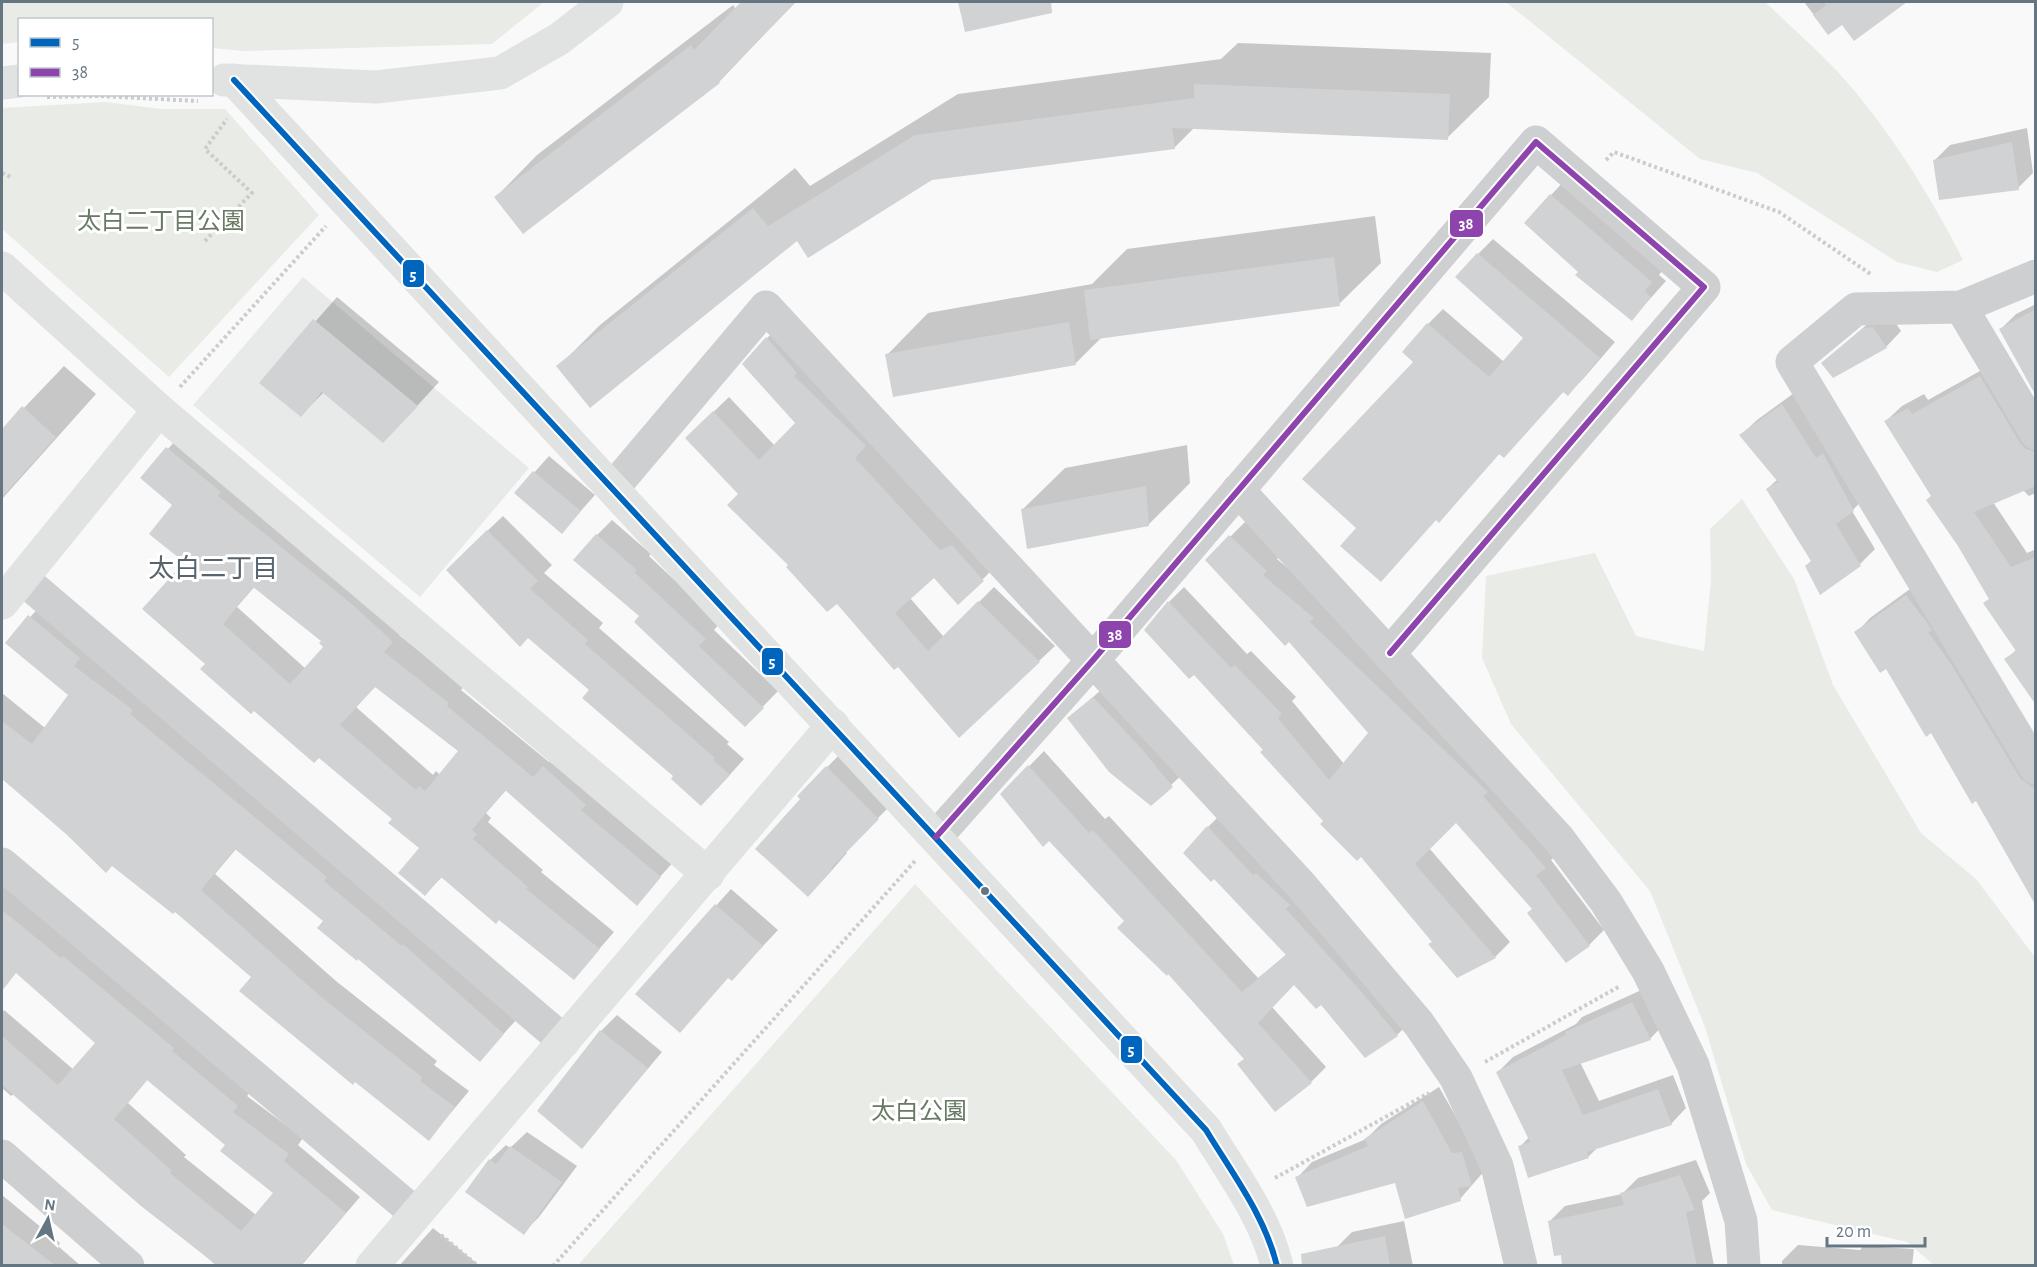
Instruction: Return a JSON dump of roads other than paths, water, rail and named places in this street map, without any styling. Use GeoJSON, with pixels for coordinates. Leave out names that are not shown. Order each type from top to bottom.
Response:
{"type":"FeatureCollection","features":[{"type":"Feature","properties":{"kind":"street"},"geometry":{"type":"LineString","coordinates":[[235,90],[376,87],[500,73],[559,39],[607,2]]}},
{"type":"Feature","properties":{"kind":"street"},"geometry":{"type":"LineString","coordinates":[[2,84],[18,87]]}},
{"type":"Feature","properties":{"kind":"street"},"geometry":{"type":"LineString","coordinates":[[235,90],[348,202],[1206,1130],[1266,1234],[1276,1266]]}},
{"type":"Feature","properties":{"kind":"street"},"geometry":{"type":"LineString","coordinates":[[936,837],[1094,659],[1536,142],[1704,287],[1390,653]]}},
{"type":"Feature","properties":{"kind":"street"},"geometry":{"type":"LineString","coordinates":[[2,268],[159,410],[708,874]]}},
{"type":"Feature","properties":{"kind":"street"},"geometry":{"type":"LineString","coordinates":[[2036,276],[1961,307],[1856,309],[1792,362],[2036,768]]}},
{"type":"Feature","properties":{"kind":"street"},"geometry":{"type":"LineString","coordinates":[[1961,307],[2036,433]]}},
{"type":"Feature","properties":{"kind":"street"},"geometry":{"type":"LineString","coordinates":[[614,488],[765,308],[1094,659],[1300,884],[1419,1024],[1456,1078],[1497,1166],[1521,1266]]}},
{"type":"Feature","properties":{"kind":"street"},"geometry":{"type":"LineString","coordinates":[[159,410],[12,591],[564,1041]]}},
{"type":"Feature","properties":{"kind":"street"},"geometry":{"type":"LineString","coordinates":[[1238,490],[1559,839],[1606,902],[1648,971],[1693,1065],[1741,1221],[1744,1266]]}},
{"type":"Feature","properties":{"kind":"street"},"geometry":{"type":"LineString","coordinates":[[372,1266],[833,725]]}},
{"type":"Feature","properties":{"kind":"street"},"geometry":{"type":"LineString","coordinates":[[2,864],[415,1214]]}},
{"type":"Feature","properties":{"kind":"street"},"geometry":{"type":"LineString","coordinates":[[2,1156],[128,1266]]}},
{"type":"Feature","properties":{"kind":"district","name":"太白二丁目"},"geometry":{"type":"Point","coordinates":[213,568]}},
{"type":"Feature","properties":{"kind":"park label","name":"太白二丁目公園"},"geometry":{"type":"Point","coordinates":[161,221]}},
{"type":"Feature","properties":{"kind":"park label","name":"太白公園"},"geometry":{"type":"Point","coordinates":[919,1111]}}]}
